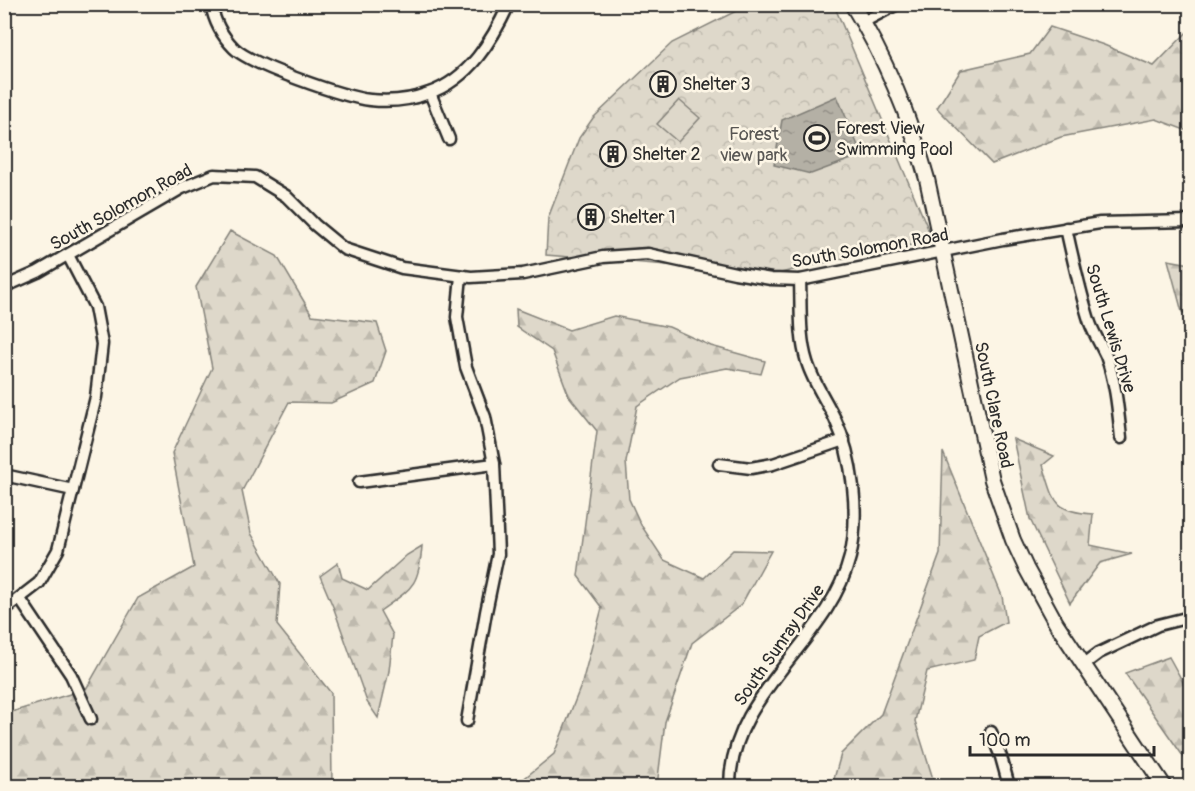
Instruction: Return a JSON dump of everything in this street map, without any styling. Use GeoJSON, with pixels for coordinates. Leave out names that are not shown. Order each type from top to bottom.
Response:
{"type":"FeatureCollection","features":[{"type":"Feature","properties":{"kind":"street"},"geometry":{"type":"LineString","coordinates":[[211,4],[221,33],[235,50],[254,61],[350,97],[390,100],[430,93],[454,80],[474,63],[490,42],[509,4]]}},
{"type":"Feature","properties":{"kind":"street","name":"South Clare Road"},"geometry":{"type":"LineString","coordinates":[[852,4],[890,74],[913,131],[927,179],[988,463],[1003,513],[1026,568],[1056,623],[1164,786]]}},
{"type":"Feature","properties":{"kind":"street"},"geometry":{"type":"LineString","coordinates":[[863,22],[897,4]]}},
{"type":"Feature","properties":{"kind":"street"},"geometry":{"type":"LineString","coordinates":[[430,93],[449,140]]}},
{"type":"Feature","properties":{"kind":"street","name":"South Solomon Road"},"geometry":{"type":"LineString","coordinates":[[4,287],[38,272],[182,188],[214,175],[255,177],[286,196],[315,225],[345,249],[402,268],[471,277],[523,274],[603,257],[648,254],[735,273],[771,279],[800,280],[1100,222],[1191,221]]}},
{"type":"Feature","properties":{"kind":"street","name":"South Lewis Drive"},"geometry":{"type":"LineString","coordinates":[[1066,228],[1091,326],[1105,355],[1117,394],[1121,438]]}},
{"type":"Feature","properties":{"kind":"street"},"geometry":{"type":"LineString","coordinates":[[4,610],[39,583],[58,550],[96,397],[102,344],[95,307],[68,255]]}},
{"type":"Feature","properties":{"kind":"street"},"geometry":{"type":"LineString","coordinates":[[460,276],[457,317],[466,367],[485,417],[494,464],[498,554],[467,721]]}},
{"type":"Feature","properties":{"kind":"street","name":"South Sunray Drive"},"geometry":{"type":"LineString","coordinates":[[730,786],[735,751],[750,714],[842,584],[855,530],[850,466],[844,440],[806,361],[800,280]]}},
{"type":"Feature","properties":{"kind":"street"},"geometry":{"type":"LineString","coordinates":[[719,464],[751,468],[773,464],[844,440]]}},
{"type":"Feature","properties":{"kind":"street"},"geometry":{"type":"LineString","coordinates":[[359,482],[494,464]]}},
{"type":"Feature","properties":{"kind":"street"},"geometry":{"type":"LineString","coordinates":[[4,475],[73,490]]}},
{"type":"Feature","properties":{"kind":"street"},"geometry":{"type":"LineString","coordinates":[[20,599],[71,675],[91,719]]}},
{"type":"Feature","properties":{"kind":"street"},"geometry":{"type":"LineString","coordinates":[[1083,664],[1099,653],[1158,625],[1191,617]]}},
{"type":"Feature","properties":{"kind":"street"},"geometry":{"type":"LineString","coordinates":[[991,732],[1009,786]]}},
{"type":"Feature","properties":{"kind":"green space","name":"Forest view park"},"geometry":{"type":"Polygon","coordinates":[[[750,4],[834,5],[934,243],[892,247],[776,274],[546,255],[548,218],[579,138],[593,118],[672,43],[750,4]]]}},
{"type":"Feature","properties":{"kind":"green space"},"geometry":{"type":"Polygon","coordinates":[[[1050,27],[1104,45],[1154,66],[1190,29],[1190,132],[1156,119],[1061,137],[992,164],[937,108],[961,70],[1030,54],[1050,27]]]}},
{"type":"Feature","properties":{"kind":"green space"},"geometry":{"type":"Polygon","coordinates":[[[679,100],[700,118],[678,142],[657,124],[679,100]]]}},
{"type":"Feature","properties":{"kind":"green space"},"geometry":{"type":"Polygon","coordinates":[[[230,231],[277,256],[312,315],[377,323],[386,351],[375,383],[331,403],[289,402],[242,491],[251,533],[280,584],[277,625],[331,693],[332,786],[5,786],[5,714],[86,689],[138,598],[194,567],[172,453],[212,368],[196,287],[230,231]]]}},
{"type":"Feature","properties":{"kind":"green space"},"geometry":{"type":"Polygon","coordinates":[[[1168,260],[1190,264],[1190,316],[1182,312],[1168,260]]]}},
{"type":"Feature","properties":{"kind":"green space"},"geometry":{"type":"Polygon","coordinates":[[[516,309],[569,330],[614,316],[669,327],[711,346],[765,361],[761,374],[727,368],[680,377],[637,406],[626,462],[629,499],[641,525],[664,560],[704,578],[733,550],[771,551],[741,605],[692,643],[665,722],[657,786],[515,786],[554,754],[582,683],[602,608],[578,576],[597,431],[569,396],[552,351],[517,327],[516,309]]]}},
{"type":"Feature","properties":{"kind":"green space"},"geometry":{"type":"Polygon","coordinates":[[[1013,439],[1054,456],[1043,465],[1053,496],[1062,507],[1080,513],[1093,514],[1090,545],[1132,554],[1100,563],[1070,603],[1030,519],[1013,439]]]}},
{"type":"Feature","properties":{"kind":"green space"},"geometry":{"type":"Polygon","coordinates":[[[943,452],[1002,596],[1006,622],[979,636],[974,660],[927,671],[915,721],[934,782],[933,786],[832,786],[841,754],[881,714],[940,554],[943,452]]]}},
{"type":"Feature","properties":{"kind":"green space"},"geometry":{"type":"Polygon","coordinates":[[[422,546],[416,579],[407,591],[380,611],[393,635],[389,671],[378,718],[367,702],[320,576],[338,563],[342,578],[368,590],[407,555],[422,546]]]}},
{"type":"Feature","properties":{"kind":"green space"},"geometry":{"type":"Polygon","coordinates":[[[1169,657],[1190,695],[1188,737],[1190,766],[1125,673],[1169,657]]]}},
{"type":"Feature","properties":{"kind":"water","name":"Forest View Swimming Pool"},"geometry":{"type":"Polygon","coordinates":[[[837,96],[862,155],[811,174],[774,165],[782,120],[837,96]]]}},
{"type":"Feature","properties":{"kind":"place","name":"Shelter 3"},"geometry":{"type":"Point","coordinates":[663,84]}},
{"type":"Feature","properties":{"kind":"place","name":"Forest View Swimming Pool"},"geometry":{"type":"Point","coordinates":[817,138]}},
{"type":"Feature","properties":{"kind":"place","name":"Shelter 2"},"geometry":{"type":"Point","coordinates":[613,154]}},
{"type":"Feature","properties":{"kind":"place","name":"Shelter 1"},"geometry":{"type":"Point","coordinates":[591,217]}}]}
